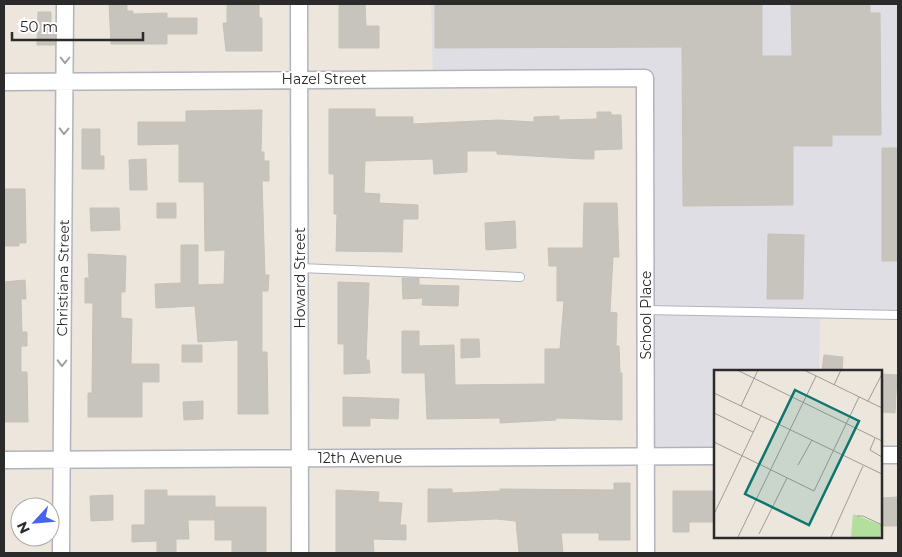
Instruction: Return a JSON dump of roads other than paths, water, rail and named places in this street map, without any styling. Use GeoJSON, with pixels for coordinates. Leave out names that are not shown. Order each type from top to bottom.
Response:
{"type":"FeatureCollection","features":[{"type":"Feature","properties":{"kind":"street","name":"Christiana Street"},"geometry":{"type":"LineString","coordinates":[[61,553],[65,4]]}},
{"type":"Feature","properties":{"kind":"street","name":"Howard Street"},"geometry":{"type":"LineString","coordinates":[[299,4],[300,553]]}},
{"type":"Feature","properties":{"kind":"street","name":"Hazel Street"},"geometry":{"type":"LineString","coordinates":[[4,82],[645,78]]}},
{"type":"Feature","properties":{"kind":"street","name":"School Place"},"geometry":{"type":"LineString","coordinates":[[645,78],[646,553]]}},
{"type":"Feature","properties":{"kind":"street"},"geometry":{"type":"LineString","coordinates":[[882,455],[898,455]]}},
{"type":"Feature","properties":{"kind":"street","name":"12th Avenue"},"geometry":{"type":"LineString","coordinates":[[4,460],[714,456]]}},
{"type":"Feature","properties":{"kind":"lane"},"geometry":{"type":"LineString","coordinates":[[300,268],[520,276]]}},
{"type":"Feature","properties":{"kind":"lane"},"geometry":{"type":"LineString","coordinates":[[646,310],[898,315]]}}]}
